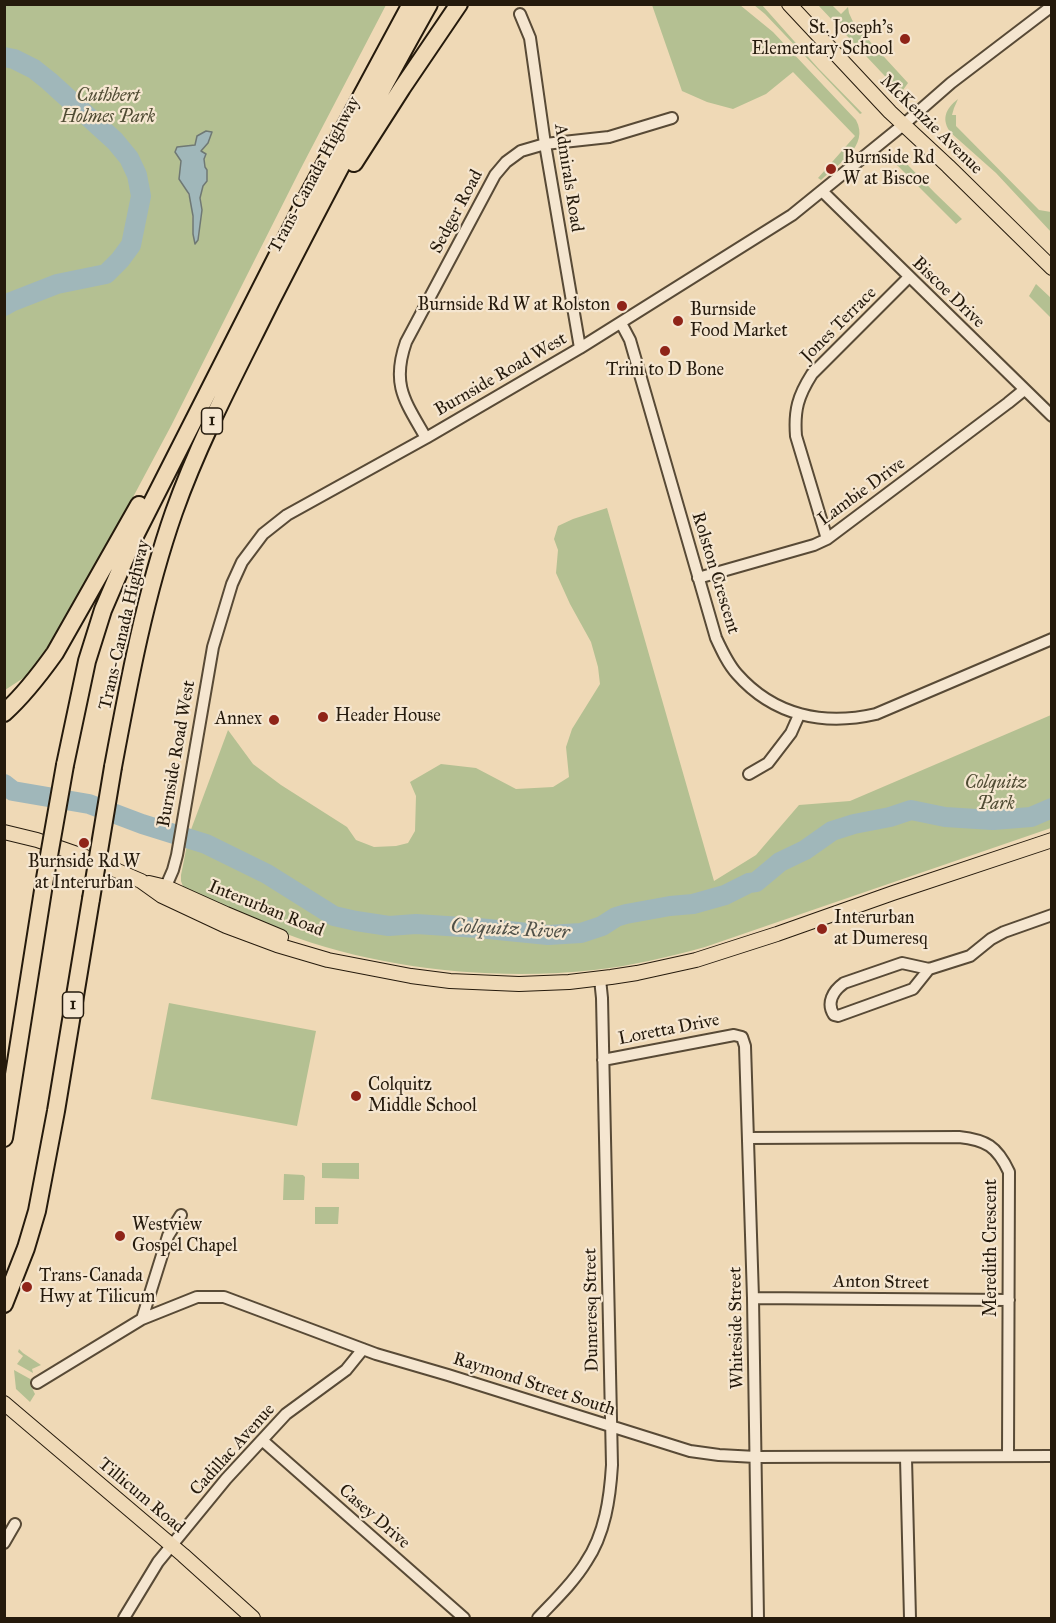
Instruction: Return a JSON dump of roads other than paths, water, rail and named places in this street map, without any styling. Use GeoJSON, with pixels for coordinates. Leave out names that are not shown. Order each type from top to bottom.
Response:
{"type":"FeatureCollection","features":[{"type":"Feature","properties":{"kind":"highway"},"geometry":{"type":"LineString","coordinates":[[363,90],[378,45],[398,4]]}},
{"type":"Feature","properties":{"kind":"highway","name":"Trans-Canada Highway"},"geometry":{"type":"LineString","coordinates":[[5,1132],[65,765],[87,661],[103,610],[134,538],[219,370],[363,90],[411,4]]}},
{"type":"Feature","properties":{"kind":"highway","name":"Trans-Canada Highway"},"geometry":{"type":"LineString","coordinates":[[4,1304],[26,1248],[37,1211],[134,655],[154,575],[175,510],[217,409],[323,201],[429,4]]}},
{"type":"Feature","properties":{"kind":"highway"},"geometry":{"type":"LineString","coordinates":[[323,201],[345,179],[402,88],[459,4]]}},
{"type":"Feature","properties":{"kind":"highway"},"geometry":{"type":"LineString","coordinates":[[4,713],[28,688],[54,652],[107,562],[183,423],[219,370]]}},
{"type":"Feature","properties":{"kind":"main road","name":"McKenzie Avenue"},"geometry":{"type":"LineString","coordinates":[[789,4],[903,125],[1052,268]]}},
{"type":"Feature","properties":{"kind":"main road"},"geometry":{"type":"LineString","coordinates":[[4,832],[62,848],[164,891]]}},
{"type":"Feature","properties":{"kind":"main road"},"geometry":{"type":"LineString","coordinates":[[378,969],[450,981],[519,984],[600,979],[648,971],[706,957],[777,934],[1052,840]]}},
{"type":"Feature","properties":{"kind":"main road","name":"Interurban Road"},"geometry":{"type":"LineString","coordinates":[[164,891],[183,906],[226,926],[277,945],[328,960],[378,969]]}},
{"type":"Feature","properties":{"kind":"main road","name":"Interurban Road"},"geometry":{"type":"LineString","coordinates":[[164,891],[268,932],[378,969]]}},
{"type":"Feature","properties":{"kind":"main road","name":"Tillicum Road"},"geometry":{"type":"LineString","coordinates":[[4,1403],[172,1545],[253,1618]]}},
{"type":"Feature","properties":{"kind":"street","name":"Burnside Road West"},"geometry":{"type":"LineString","coordinates":[[164,891],[177,855],[213,647],[232,584],[242,562],[263,534],[287,515],[426,438],[580,348],[792,216],[951,83],[1052,6]]}},
{"type":"Feature","properties":{"kind":"street","name":"Admirals Road"},"geometry":{"type":"LineString","coordinates":[[520,14],[530,38],[545,144],[580,348]]}},
{"type":"Feature","properties":{"kind":"street","name":"Sedger Road"},"geometry":{"type":"LineString","coordinates":[[426,438],[400,387],[401,357],[406,342],[495,175],[506,162],[521,151],[545,144],[609,137],[672,118]]}},
{"type":"Feature","properties":{"kind":"street","name":"Biscoe Drive"},"geometry":{"type":"LineString","coordinates":[[823,192],[1052,416]]}},
{"type":"Feature","properties":{"kind":"street","name":"Jones Terrace"},"geometry":{"type":"LineString","coordinates":[[827,539],[796,436],[796,406],[802,389],[812,374],[909,277]]}},
{"type":"Feature","properties":{"kind":"street","name":"Rolston Crescent"},"geometry":{"type":"LineString","coordinates":[[621,322],[630,340],[716,638],[726,659],[738,674],[766,698],[799,715],[821,719],[856,719],[876,714],[1052,639]]}},
{"type":"Feature","properties":{"kind":"street","name":"Lambie Drive"},"geometry":{"type":"LineString","coordinates":[[698,578],[814,545],[827,539],[1024,390]]}},
{"type":"Feature","properties":{"kind":"street"},"geometry":{"type":"LineString","coordinates":[[749,774],[768,764],[791,733],[799,715]]}},
{"type":"Feature","properties":{"kind":"street"},"geometry":{"type":"LineString","coordinates":[[928,969],[913,989],[838,1017],[830,1009],[833,994],[844,984],[902,963],[928,969],[970,956],[1004,932],[1052,915]]}},
{"type":"Feature","properties":{"kind":"street","name":"Dumeresq Street"},"geometry":{"type":"LineString","coordinates":[[538,1618],[585,1564],[603,1524],[610,1487],[612,1465],[600,979]]}},
{"type":"Feature","properties":{"kind":"street","name":"Loretta Drive"},"geometry":{"type":"LineString","coordinates":[[603,1060],[734,1035],[742,1037]]}},
{"type":"Feature","properties":{"kind":"street","name":"Whiteside Street"},"geometry":{"type":"LineString","coordinates":[[742,1037],[745,1046],[753,1298],[758,1618]]}},
{"type":"Feature","properties":{"kind":"street","name":"Meredith Crescent"},"geometry":{"type":"LineString","coordinates":[[748,1138],[959,1137],[974,1138],[987,1143],[998,1152],[1009,1172],[1008,1456]]}},
{"type":"Feature","properties":{"kind":"street"},"geometry":{"type":"LineString","coordinates":[[142,1319],[168,1236],[181,1215]]}},
{"type":"Feature","properties":{"kind":"street","name":"Raymond Street South"},"geometry":{"type":"LineString","coordinates":[[37,1383],[142,1319],[197,1297],[224,1297],[363,1349],[690,1451],[756,1457],[1052,1456]]}},
{"type":"Feature","properties":{"kind":"street","name":"Anton Street"},"geometry":{"type":"LineString","coordinates":[[753,1298],[1009,1300]]}},
{"type":"Feature","properties":{"kind":"street","name":"Cadillac Avenue"},"geometry":{"type":"LineString","coordinates":[[124,1618],[158,1562],[226,1479],[286,1414],[346,1370],[363,1349]]}},
{"type":"Feature","properties":{"kind":"street","name":"Casey Drive"},"geometry":{"type":"LineString","coordinates":[[261,1440],[464,1618]]}},
{"type":"Feature","properties":{"kind":"street"},"geometry":{"type":"LineString","coordinates":[[906,1458],[910,1618]]}},
{"type":"Feature","properties":{"kind":"street"},"geometry":{"type":"LineString","coordinates":[[4,1543],[15,1524]]}},
{"type":"Feature","properties":{"kind":"water"},"geometry":{"type":"Polygon","coordinates":[[[206,131],[212,132],[208,143],[201,151],[206,154],[204,159],[207,181],[200,198],[202,210],[198,240],[195,244],[189,194],[179,179],[181,161],[175,152],[177,147],[195,145],[197,136],[206,131]]]}},
{"type":"Feature","properties":{"kind":"waterway","name":"Colquitz River"},"geometry":{"type":"LineString","coordinates":[[4,57],[14,59],[34,69],[115,141],[129,158],[137,175],[141,196],[131,245],[106,274],[57,284],[4,306]]}},
{"type":"Feature","properties":{"kind":"waterway","name":"Colquitz River"},"geometry":{"type":"LineString","coordinates":[[4,784],[13,791],[89,804],[206,844],[267,874],[334,916],[389,926],[416,924],[548,935],[581,933],[626,914],[693,904],[725,895],[756,882],[780,862],[805,850],[832,831],[854,824],[911,810],[945,817],[993,820],[1031,817],[1052,808]]}},
{"type":"Feature","properties":{"kind":"place","name":"St. Joseph's Elementary School"},"geometry":{"type":"Point","coordinates":[905,39]}},
{"type":"Feature","properties":{"kind":"place","name":"Burnside Rd W at Biscoe"},"geometry":{"type":"Point","coordinates":[831,169]}},
{"type":"Feature","properties":{"kind":"place","name":"Burnside Rd W at Rolston"},"geometry":{"type":"Point","coordinates":[622,306]}},
{"type":"Feature","properties":{"kind":"place","name":"Burnside Food Market"},"geometry":{"type":"Point","coordinates":[678,321]}},
{"type":"Feature","properties":{"kind":"place","name":"Trini to D Bone"},"geometry":{"type":"Point","coordinates":[665,351]}},
{"type":"Feature","properties":{"kind":"place","name":"Header House"},"geometry":{"type":"Point","coordinates":[323,717]}},
{"type":"Feature","properties":{"kind":"place","name":"Annex"},"geometry":{"type":"Point","coordinates":[274,720]}},
{"type":"Feature","properties":{"kind":"place","name":"Burnside Rd W at Interurban"},"geometry":{"type":"Point","coordinates":[84,843]}},
{"type":"Feature","properties":{"kind":"place","name":"Interurban at Dumeresq"},"geometry":{"type":"Point","coordinates":[822,929]}},
{"type":"Feature","properties":{"kind":"place","name":"Colquitz Middle School"},"geometry":{"type":"Point","coordinates":[356,1096]}},
{"type":"Feature","properties":{"kind":"place","name":"Westview Gospel Chapel"},"geometry":{"type":"Point","coordinates":[120,1236]}},
{"type":"Feature","properties":{"kind":"place","name":"Trans-Canada Hwy at Tilicum"},"geometry":{"type":"Point","coordinates":[27,1287]}},
{"type":"Feature","properties":{"kind":"park label","name":"Cuthbert Holmes Park"},"geometry":{"type":"Point","coordinates":[108,107]}},
{"type":"Feature","properties":{"kind":"park label","name":"Colquitz Park"},"geometry":{"type":"Point","coordinates":[996,794]}}]}
